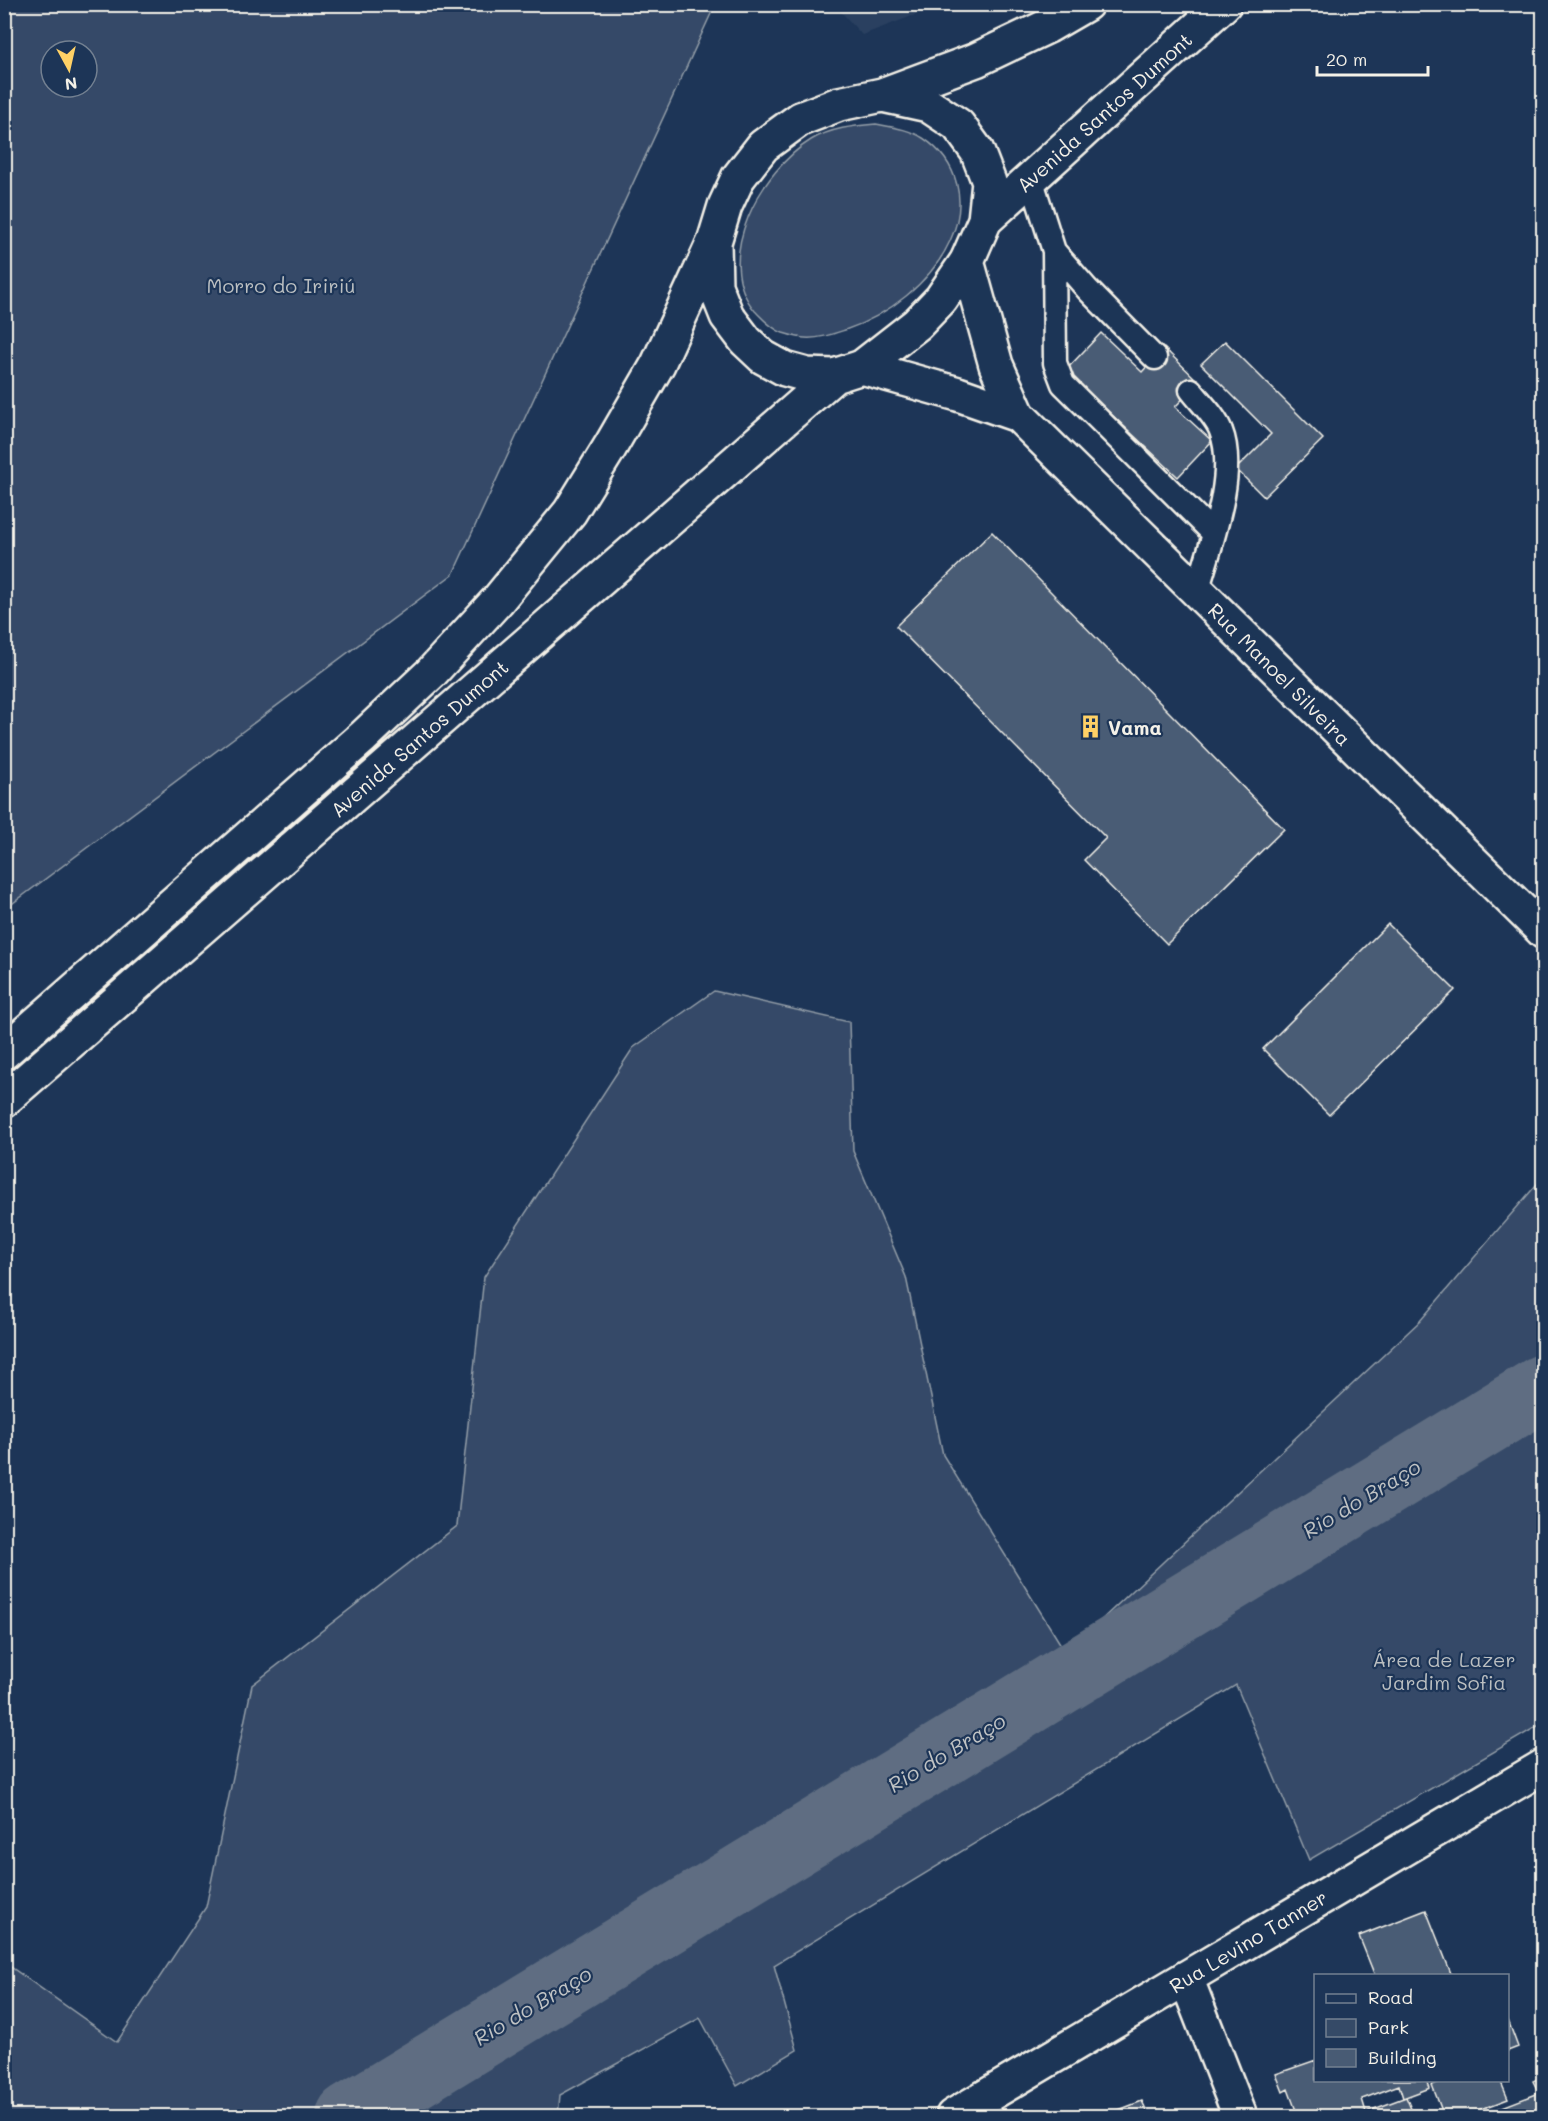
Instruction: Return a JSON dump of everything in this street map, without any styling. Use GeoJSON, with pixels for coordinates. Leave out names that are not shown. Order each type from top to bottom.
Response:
{"type":"FeatureCollection","features":[{"type":"Feature","properties":{"kind":"main road"},"geometry":{"type":"LineString","coordinates":[[714,242],[725,206],[738,178],[763,146],[800,119],[839,104],[882,95],[976,60],[1048,26],[1086,4]]}},
{"type":"Feature","properties":{"kind":"main road","name":"Avenida Santos Dumont"},"geometry":{"type":"LineString","coordinates":[[4,1100],[848,371],[917,324],[941,299],[967,261],[985,220],[1224,4]]}},
{"type":"Feature","properties":{"kind":"main road"},"geometry":{"type":"LineString","coordinates":[[882,95],[928,105],[958,125],[977,151],[989,182],[985,220]]}},
{"type":"Feature","properties":{"kind":"main road","name":"Avenida Santos Dumont"},"geometry":{"type":"LineString","coordinates":[[4,1052],[363,737],[431,673],[498,600],[570,512],[610,447],[658,364],[714,242]]}},
{"type":"Feature","properties":{"kind":"main road","name":"Rua Manoel Silveira"},"geometry":{"type":"LineString","coordinates":[[714,242],[715,286],[727,316],[746,341],[763,357],[785,369],[807,375],[848,371],[958,394],[1018,415]]}},
{"type":"Feature","properties":{"kind":"main road","name":"Rua Manoel Silveira"},"geometry":{"type":"LineString","coordinates":[[967,261],[996,365],[1018,415],[1544,932]]}},
{"type":"Feature","properties":{"kind":"main road","name":"Rua Levino Tanner"},"geometry":{"type":"LineString","coordinates":[[953,2116],[1542,1770]]}},
{"type":"Feature","properties":{"kind":"main road"},"geometry":{"type":"LineString","coordinates":[[1186,1978],[1240,2116]]}},
{"type":"Feature","properties":{"kind":"lane"},"geometry":{"type":"LineString","coordinates":[[1031,178],[1054,251],[1055,363],[1063,384],[1088,401],[1148,459],[1213,533]]}},
{"type":"Feature","properties":{"kind":"lane"},"geometry":{"type":"LineString","coordinates":[[1054,251],[1141,354]]}},
{"type":"Feature","properties":{"kind":"lane"},"geometry":{"type":"LineString","coordinates":[[1193,404],[1220,428],[1225,445],[1222,500],[1197,592]]}},
{"type":"Feature","properties":{"kind":"shaded area"},"geometry":{"type":"Polygon","coordinates":[[[835,5],[941,5],[862,35],[835,5]]]}},
{"type":"Feature","properties":{"kind":"green space","name":"Morro do Iririú"},"geometry":{"type":"Polygon","coordinates":[[[5,4],[715,5],[453,574],[5,909],[5,4]]]}},
{"type":"Feature","properties":{"kind":"green space"},"geometry":{"type":"Polygon","coordinates":[[[876,124],[918,135],[945,159],[957,184],[959,198],[955,227],[950,241],[942,256],[920,284],[892,307],[876,316],[861,324],[821,337],[800,338],[783,333],[768,324],[755,311],[743,290],[738,267],[740,242],[748,217],[775,172],[811,140],[834,130],[876,124]]]}},
{"type":"Feature","properties":{"kind":"green space","name":"Área de Lazer Jardim Sofia"},"geometry":{"type":"Polygon","coordinates":[[[714,991],[849,1022],[853,1151],[906,1277],[943,1455],[1066,1653],[1420,1321],[1543,1177],[1543,1723],[1309,1860],[1236,1685],[774,1965],[797,2050],[737,2086],[700,2018],[560,2095],[558,2116],[5,2116],[5,1963],[117,2042],[206,1907],[252,1685],[457,1526],[484,1277],[633,1048],[714,991]]]}},
{"type":"Feature","properties":{"kind":"building"},"geometry":{"type":"Polygon","coordinates":[[[1101,333],[1142,372],[1164,348],[1199,382],[1175,407],[1212,441],[1178,477],[1065,371],[1101,333]]]}},
{"type":"Feature","properties":{"kind":"building"},"geometry":{"type":"Polygon","coordinates":[[[1225,341],[1323,439],[1264,497],[1236,469],[1271,434],[1201,364],[1225,341]]]}},
{"type":"Feature","properties":{"kind":"building","name":"Vama"},"geometry":{"type":"Polygon","coordinates":[[[992,532],[1284,829],[1167,944],[1084,860],[1106,838],[896,626],[992,532]]]}},
{"type":"Feature","properties":{"kind":"building"},"geometry":{"type":"Polygon","coordinates":[[[1388,924],[1455,990],[1329,1115],[1263,1049],[1388,924]]]}},
{"type":"Feature","properties":{"kind":"building"},"geometry":{"type":"Polygon","coordinates":[[[1426,1910],[1451,1974],[1374,1974],[1359,1936],[1426,1910]]]}},
{"type":"Feature","properties":{"kind":"building"},"geometry":{"type":"Polygon","coordinates":[[[1509,2023],[1518,2047],[1509,2051],[1509,2023]]]}},
{"type":"Feature","properties":{"kind":"building"},"geometry":{"type":"Polygon","coordinates":[[[1314,2061],[1314,2082],[1428,2082],[1430,2088],[1403,2098],[1399,2085],[1362,2099],[1366,2112],[1355,2116],[1298,2116],[1288,2089],[1283,2092],[1276,2074],[1314,2061]]]}},
{"type":"Feature","properties":{"kind":"building"},"geometry":{"type":"Polygon","coordinates":[[[1544,2076],[1544,2114],[1479,2116],[1539,2093],[1533,2081],[1544,2076]]]}},
{"type":"Feature","properties":{"kind":"building"},"geometry":{"type":"Polygon","coordinates":[[[1440,2082],[1501,2082],[1508,2099],[1463,2116],[1444,2116],[1432,2085],[1440,2082]]]}},
{"type":"Feature","properties":{"kind":"building"},"geometry":{"type":"Polygon","coordinates":[[[1406,2097],[1414,2116],[1355,2116],[1366,2112],[1406,2097]]]}},
{"type":"Feature","properties":{"kind":"building"},"geometry":{"type":"Polygon","coordinates":[[[1142,2101],[1149,2116],[1103,2116],[1142,2101]]]}},
{"type":"Feature","properties":{"kind":"waterway","name":"Rio do Braço"},"geometry":{"type":"LineString","coordinates":[[349,2116],[1544,1387]]}},
{"type":"Feature","properties":{"kind":"place","name":"Vama"},"geometry":{"type":"Point","coordinates":[1090,727]}}]}
